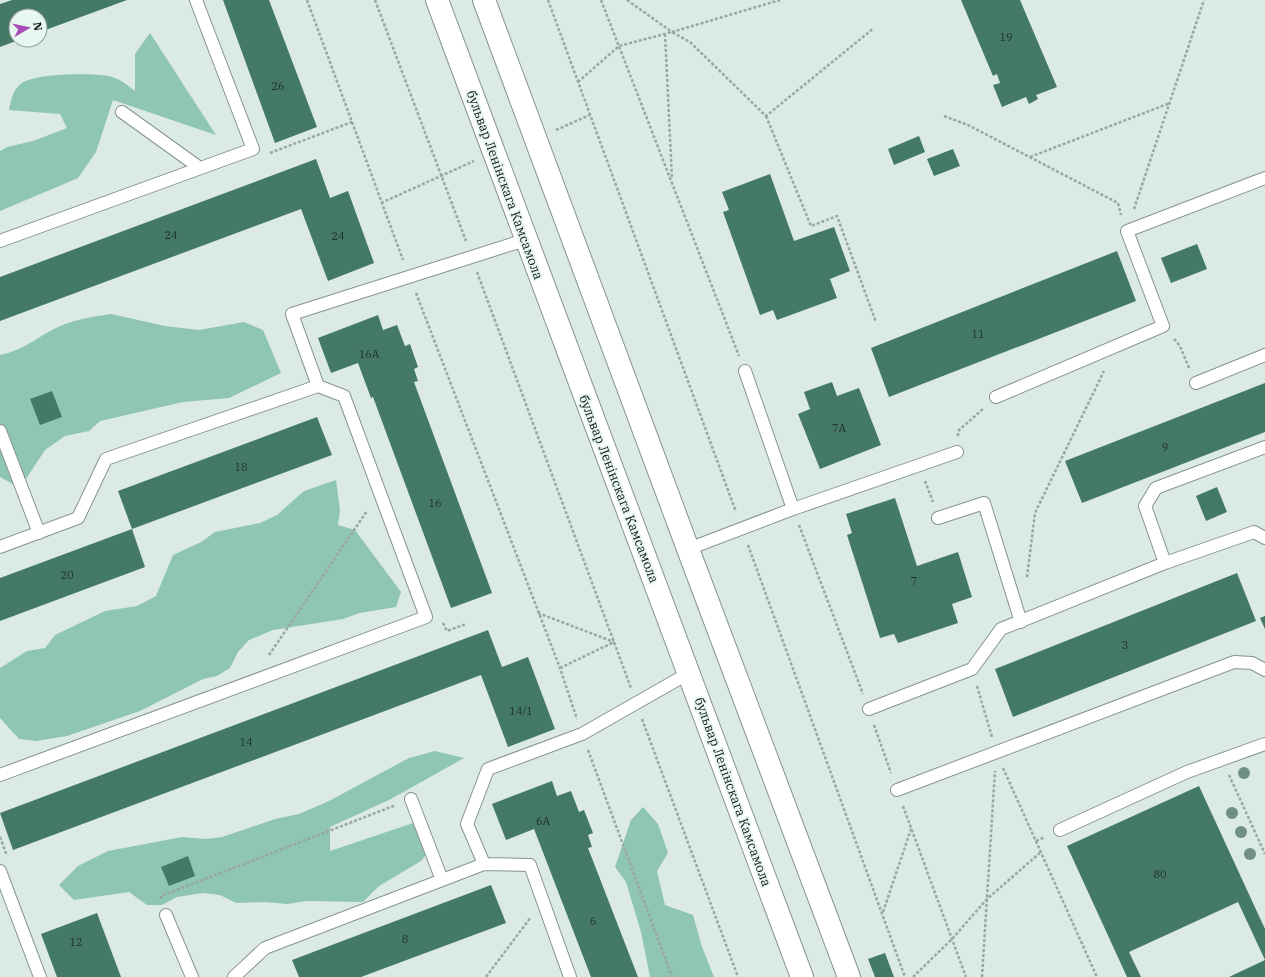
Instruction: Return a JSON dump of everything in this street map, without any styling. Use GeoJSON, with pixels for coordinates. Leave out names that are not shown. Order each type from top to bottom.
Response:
{"type":"FeatureCollection","features":[{"type":"Feature","properties":{"kind":"main road","name":"бульвар Ленінскага Камсамола"},"geometry":{"type":"LineString","coordinates":[[437,0],[525,240],[802,977]]}},
{"type":"Feature","properties":{"kind":"main road"},"geometry":{"type":"LineString","coordinates":[[484,0],[688,549],[850,977]]}},
{"type":"Feature","properties":{"kind":"lane"},"geometry":{"type":"LineString","coordinates":[[0,241],[253,149],[196,0]]}},
{"type":"Feature","properties":{"kind":"lane"},"geometry":{"type":"LineString","coordinates":[[122,112],[200,168]]}},
{"type":"Feature","properties":{"kind":"lane"},"geometry":{"type":"LineString","coordinates":[[996,397],[1163,326],[1127,231],[1265,178]]}},
{"type":"Feature","properties":{"kind":"lane"},"geometry":{"type":"LineString","coordinates":[[318,386],[292,314],[525,240]]}},
{"type":"Feature","properties":{"kind":"lane"},"geometry":{"type":"LineString","coordinates":[[1196,383],[1265,354]]}},
{"type":"Feature","properties":{"kind":"lane"},"geometry":{"type":"LineString","coordinates":[[745,371],[793,509]]}},
{"type":"Feature","properties":{"kind":"lane"},"geometry":{"type":"LineString","coordinates":[[0,547],[78,518],[106,459],[318,386],[344,396],[426,617],[0,775]]}},
{"type":"Feature","properties":{"kind":"lane"},"geometry":{"type":"LineString","coordinates":[[0,431],[39,533]]}},
{"type":"Feature","properties":{"kind":"lane"},"geometry":{"type":"LineString","coordinates":[[1165,563],[1145,506],[1156,488],[1265,447]]}},
{"type":"Feature","properties":{"kind":"lane"},"geometry":{"type":"LineString","coordinates":[[688,549],[793,509],[957,452]]}},
{"type":"Feature","properties":{"kind":"lane"},"geometry":{"type":"LineString","coordinates":[[938,518],[984,503],[1021,622]]}},
{"type":"Feature","properties":{"kind":"lane"},"geometry":{"type":"LineString","coordinates":[[869,709],[972,669],[1001,630],[1165,563],[1254,532],[1265,538]]}},
{"type":"Feature","properties":{"kind":"lane"},"geometry":{"type":"LineString","coordinates":[[897,790],[1234,662],[1252,663],[1265,670]]}},
{"type":"Feature","properties":{"kind":"lane"},"geometry":{"type":"LineString","coordinates":[[484,864],[467,824],[488,769],[582,734],[689,673]]}},
{"type":"Feature","properties":{"kind":"lane"},"geometry":{"type":"LineString","coordinates":[[1060,830],[1187,772],[1265,744]]}},
{"type":"Feature","properties":{"kind":"lane"},"geometry":{"type":"LineString","coordinates":[[411,799],[442,880]]}},
{"type":"Feature","properties":{"kind":"lane"},"geometry":{"type":"LineString","coordinates":[[234,977],[265,948],[484,864],[530,865],[570,977]]}},
{"type":"Feature","properties":{"kind":"lane"},"geometry":{"type":"LineString","coordinates":[[0,871],[40,977]]}},
{"type":"Feature","properties":{"kind":"lane"},"geometry":{"type":"LineString","coordinates":[[166,915],[192,977]]}},
{"type":"Feature","properties":{"kind":"path"},"geometry":{"type":"LineString","coordinates":[[307,0],[381,203],[560,668],[582,734],[672,977]]}},
{"type":"Feature","properties":{"kind":"path"},"geometry":{"type":"LineString","coordinates":[[375,0],[738,977]]}},
{"type":"Feature","properties":{"kind":"path"},"geometry":{"type":"LineString","coordinates":[[548,0],[883,912],[905,977]]}},
{"type":"Feature","properties":{"kind":"path"},"geometry":{"type":"LineString","coordinates":[[602,0],[745,371]]}},
{"type":"Feature","properties":{"kind":"path"},"geometry":{"type":"LineString","coordinates":[[627,0],[672,32],[690,42],[766,116],[811,226],[837,216],[876,322]]}},
{"type":"Feature","properties":{"kind":"path"},"geometry":{"type":"LineString","coordinates":[[578,82],[619,46],[780,0]]}},
{"type":"Feature","properties":{"kind":"path"},"geometry":{"type":"LineString","coordinates":[[1127,231],[1204,0]]}},
{"type":"Feature","properties":{"kind":"path"},"geometry":{"type":"LineString","coordinates":[[766,116],[874,28]]}},
{"type":"Feature","properties":{"kind":"path"},"geometry":{"type":"LineString","coordinates":[[665,34],[672,182]]}},
{"type":"Feature","properties":{"kind":"path"},"geometry":{"type":"LineString","coordinates":[[1030,157],[1170,103]]}},
{"type":"Feature","properties":{"kind":"path"},"geometry":{"type":"LineString","coordinates":[[551,132],[590,115]]}},
{"type":"Feature","properties":{"kind":"path"},"geometry":{"type":"LineString","coordinates":[[944,116],[968,125],[1118,203],[1127,231]]}},
{"type":"Feature","properties":{"kind":"path"},"geometry":{"type":"LineString","coordinates":[[253,149],[265,155],[352,122]]}},
{"type":"Feature","properties":{"kind":"path"},"geometry":{"type":"LineString","coordinates":[[381,203],[478,159]]}},
{"type":"Feature","properties":{"kind":"path"},"geometry":{"type":"LineString","coordinates":[[1163,326],[1180,346],[1196,383]]}},
{"type":"Feature","properties":{"kind":"path"},"geometry":{"type":"LineString","coordinates":[[1026,583],[1035,513],[1117,345]]}},
{"type":"Feature","properties":{"kind":"path"},"geometry":{"type":"LineString","coordinates":[[957,452],[958,431],[996,397]]}},
{"type":"Feature","properties":{"kind":"path"},"geometry":{"type":"LineString","coordinates":[[920,465],[938,518]]}},
{"type":"Feature","properties":{"kind":"path"},"geometry":{"type":"LineString","coordinates":[[251,682],[380,492]]}},
{"type":"Feature","properties":{"kind":"path"},"geometry":{"type":"LineString","coordinates":[[793,509],[869,709],[911,829],[966,977]]}},
{"type":"Feature","properties":{"kind":"path"},"geometry":{"type":"LineString","coordinates":[[538,613],[614,642]]}},
{"type":"Feature","properties":{"kind":"path"},"geometry":{"type":"LineString","coordinates":[[442,619],[447,631],[466,624]]}},
{"type":"Feature","properties":{"kind":"path"},"geometry":{"type":"LineString","coordinates":[[560,668],[614,642]]}},
{"type":"Feature","properties":{"kind":"path"},"geometry":{"type":"LineString","coordinates":[[972,669],[996,752],[1098,977]]}},
{"type":"Feature","properties":{"kind":"path"},"geometry":{"type":"LineString","coordinates":[[982,977],[996,752]]}},
{"type":"Feature","properties":{"kind":"path"},"geometry":{"type":"LineString","coordinates":[[1232,781],[1265,854]]}},
{"type":"Feature","properties":{"kind":"path"},"geometry":{"type":"LineString","coordinates":[[166,915],[161,896],[411,799]]}},
{"type":"Feature","properties":{"kind":"path"},"geometry":{"type":"LineString","coordinates":[[883,912],[911,829]]}},
{"type":"Feature","properties":{"kind":"path"},"geometry":{"type":"LineString","coordinates":[[913,977],[952,939],[987,899],[1041,852]]}},
{"type":"Feature","properties":{"kind":"path"},"geometry":{"type":"LineString","coordinates":[[486,977],[543,900]]}},
{"type":"Feature","properties":{"kind":"green space"},"geometry":{"type":"Polygon","coordinates":[[[150,33],[216,135],[113,100],[96,152],[78,178],[0,211],[0,151],[7,147],[33,141],[67,128],[60,114],[9,110],[16,88],[22,83],[39,77],[89,74],[116,78],[135,91],[135,54],[150,33]]]}},
{"type":"Feature","properties":{"kind":"green space"},"geometry":{"type":"Polygon","coordinates":[[[111,314],[165,326],[199,330],[244,322],[263,330],[281,373],[229,398],[183,402],[100,421],[89,431],[65,436],[45,450],[20,488],[0,477],[0,355],[21,348],[52,330],[73,321],[111,314]]]}},
{"type":"Feature","properties":{"kind":"green space"},"geometry":{"type":"Polygon","coordinates":[[[336,480],[340,510],[338,525],[355,530],[401,592],[396,607],[360,613],[343,619],[273,630],[249,640],[238,652],[230,668],[217,676],[203,679],[140,711],[67,736],[36,741],[19,739],[0,718],[0,668],[27,651],[45,648],[55,635],[105,611],[137,606],[156,596],[173,555],[201,542],[215,532],[260,523],[277,515],[304,491],[336,480]]]}},
{"type":"Feature","properties":{"kind":"green space"},"geometry":{"type":"Polygon","coordinates":[[[435,751],[464,758],[391,799],[330,827],[330,851],[425,819],[430,850],[421,861],[379,886],[363,902],[307,901],[287,904],[265,902],[236,903],[220,895],[203,893],[177,897],[162,905],[147,905],[129,892],[74,900],[59,885],[78,866],[108,851],[182,837],[206,839],[222,837],[275,819],[299,814],[329,801],[409,758],[435,751]]]}},
{"type":"Feature","properties":{"kind":"green space"},"geometry":{"type":"Polygon","coordinates":[[[643,807],[658,824],[668,853],[657,871],[665,905],[693,915],[702,947],[714,977],[650,977],[641,932],[626,882],[615,867],[631,820],[643,807]]]}},
{"type":"Feature","properties":{"kind":"building"},"geometry":{"type":"Polygon","coordinates":[[[12,0],[127,0],[48,29],[48,8],[8,8],[8,44],[0,47],[0,4],[12,0]]]}},
{"type":"Feature","properties":{"kind":"building"},"geometry":{"type":"Polygon","coordinates":[[[223,0],[269,0],[317,127],[275,143],[223,0]]]}},
{"type":"Feature","properties":{"kind":"building"},"geometry":{"type":"Polygon","coordinates":[[[961,0],[1020,0],[1057,87],[1036,95],[1038,99],[1029,104],[1026,97],[1002,107],[993,85],[1000,83],[997,74],[993,76],[961,0]]]}},
{"type":"Feature","properties":{"kind":"building"},"geometry":{"type":"Polygon","coordinates":[[[919,136],[925,152],[894,165],[888,149],[919,136]]]}},
{"type":"Feature","properties":{"kind":"building"},"geometry":{"type":"Polygon","coordinates":[[[953,149],[960,166],[934,176],[927,159],[953,149]]]}},
{"type":"Feature","properties":{"kind":"building"},"geometry":{"type":"Polygon","coordinates":[[[316,159],[330,198],[348,191],[374,263],[328,281],[301,209],[0,321],[0,277],[316,159]]]}},
{"type":"Feature","properties":{"kind":"building"},"geometry":{"type":"Polygon","coordinates":[[[770,174],[794,241],[834,227],[850,271],[830,279],[837,298],[777,320],[773,310],[760,315],[723,212],[729,210],[722,192],[770,174]]]}},
{"type":"Feature","properties":{"kind":"building"},"geometry":{"type":"Polygon","coordinates":[[[1197,244],[1207,269],[1171,283],[1161,258],[1197,244]]]}},
{"type":"Feature","properties":{"kind":"building"},"geometry":{"type":"Polygon","coordinates":[[[1117,251],[1136,301],[889,397],[871,348],[1117,251]]]}},
{"type":"Feature","properties":{"kind":"building"},"geometry":{"type":"Polygon","coordinates":[[[378,315],[383,330],[397,325],[405,346],[410,344],[418,367],[414,369],[418,381],[414,382],[492,593],[451,608],[373,397],[371,398],[358,363],[331,373],[318,338],[378,315]]]}},
{"type":"Feature","properties":{"kind":"building"},"geometry":{"type":"Polygon","coordinates":[[[832,382],[837,396],[859,388],[881,445],[820,469],[798,414],[810,409],[804,392],[832,382]]]}},
{"type":"Feature","properties":{"kind":"building"},"geometry":{"type":"Polygon","coordinates":[[[1265,383],[1265,432],[1082,503],[1065,461],[1265,383]]]}},
{"type":"Feature","properties":{"kind":"building"},"geometry":{"type":"Polygon","coordinates":[[[52,391],[62,417],[40,425],[30,399],[52,391]]]}},
{"type":"Feature","properties":{"kind":"building"},"geometry":{"type":"Polygon","coordinates":[[[317,417],[332,455],[132,529],[118,491],[317,417]]]}},
{"type":"Feature","properties":{"kind":"building"},"geometry":{"type":"Polygon","coordinates":[[[1217,487],[1227,512],[1206,521],[1196,496],[1217,487]]]}},
{"type":"Feature","properties":{"kind":"building"},"geometry":{"type":"Polygon","coordinates":[[[895,498],[917,566],[958,552],[972,597],[952,604],[958,623],[898,643],[894,634],[880,638],[847,535],[852,533],[846,514],[895,498]]]}},
{"type":"Feature","properties":{"kind":"building"},"geometry":{"type":"Polygon","coordinates":[[[132,529],[145,567],[0,621],[0,578],[132,529]]]}},
{"type":"Feature","properties":{"kind":"building"},"geometry":{"type":"Polygon","coordinates":[[[1237,573],[1256,621],[1013,717],[995,669],[1237,573]]]}},
{"type":"Feature","properties":{"kind":"building"},"geometry":{"type":"Polygon","coordinates":[[[1265,616],[1265,629],[1260,618],[1265,616]]]}},
{"type":"Feature","properties":{"kind":"building"},"geometry":{"type":"Polygon","coordinates":[[[488,630],[502,667],[528,657],[555,729],[508,747],[481,675],[13,850],[0,813],[488,630]]]}},
{"type":"Feature","properties":{"kind":"building"},"geometry":{"type":"Polygon","coordinates":[[[552,781],[557,796],[571,791],[579,812],[584,810],[593,833],[588,835],[592,847],[588,848],[638,977],[591,977],[534,829],[506,840],[492,804],[552,781]]]}},
{"type":"Feature","properties":{"kind":"building"},"geometry":{"type":"Polygon","coordinates":[[[1199,786],[1265,929],[1265,960],[1238,902],[1129,952],[1141,977],[1127,977],[1067,846],[1199,786]]]}},
{"type":"Feature","properties":{"kind":"building"},"geometry":{"type":"Polygon","coordinates":[[[188,856],[195,876],[169,886],[161,867],[188,856]]]}},
{"type":"Feature","properties":{"kind":"building"},"geometry":{"type":"Polygon","coordinates":[[[491,885],[506,923],[361,977],[299,977],[292,960],[491,885]]]}},
{"type":"Feature","properties":{"kind":"building"},"geometry":{"type":"Polygon","coordinates":[[[97,913],[121,977],[57,977],[41,934],[97,913]]]}},
{"type":"Feature","properties":{"kind":"building"},"geometry":{"type":"Polygon","coordinates":[[[885,953],[894,977],[875,977],[868,959],[885,953]]]}},
{"type":"Feature","properties":{"kind":"building"},"geometry":{"type":"Polygon","coordinates":[[[1265,960],[1265,977],[1229,977],[1265,960]]]}}]}
